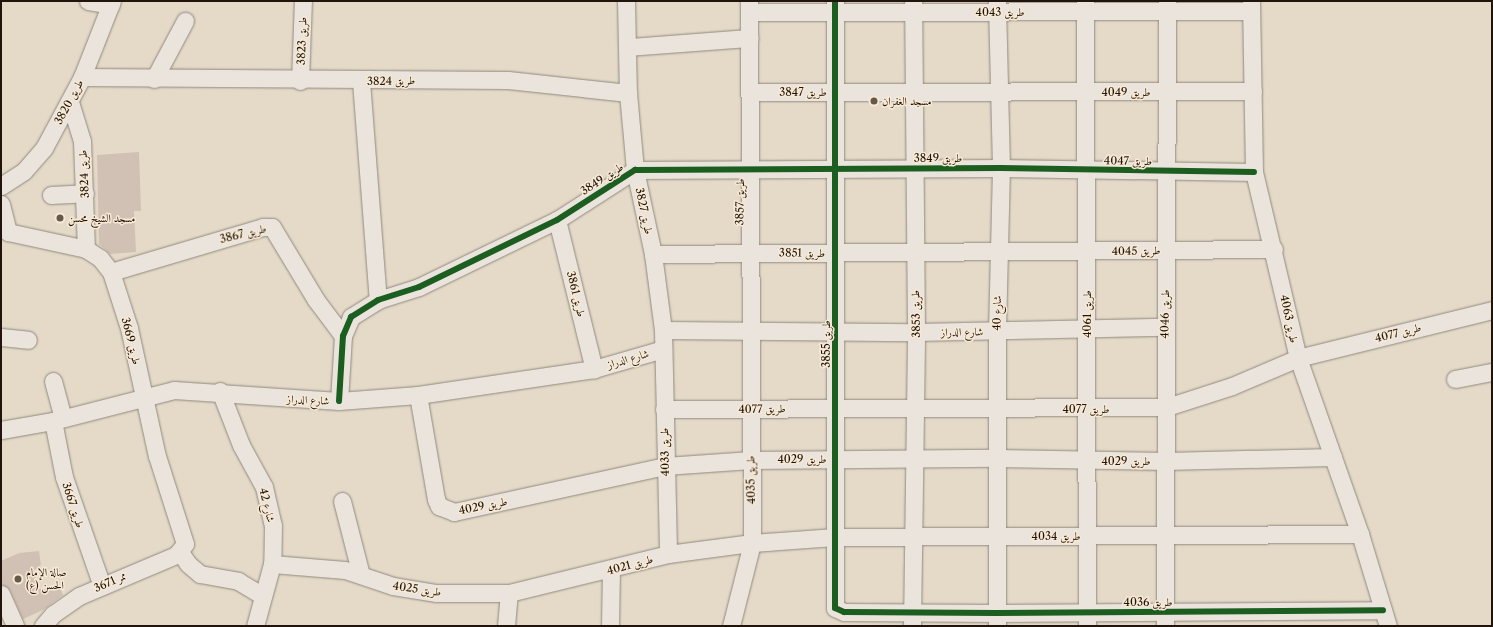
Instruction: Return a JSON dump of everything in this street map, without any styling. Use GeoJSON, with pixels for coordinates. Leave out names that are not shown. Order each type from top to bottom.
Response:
{"type":"FeatureCollection","features":[{"type":"Feature","properties":{"kind":"street"},"geometry":{"type":"LineString","coordinates":[[88,1],[112,3]]}},
{"type":"Feature","properties":{"kind":"street","name":"طريق 3823"},"geometry":{"type":"LineString","coordinates":[[300,81],[303,1]]}},
{"type":"Feature","properties":{"kind":"street","name":"طريق 3827"},"geometry":{"type":"LineString","coordinates":[[626,1],[629,47],[628,93],[635,170],[654,254],[663,330],[663,349]]}},
{"type":"Feature","properties":{"kind":"street","name":"طريق 3820"},"geometry":{"type":"LineString","coordinates":[[1,186],[35,161],[70,102],[82,77],[112,3]]}},
{"type":"Feature","properties":{"kind":"street","name":"طريق 3855"},"geometry":{"type":"LineString","coordinates":[[835,6],[835,608],[844,612],[913,619]]}},
{"type":"Feature","properties":{"kind":"street","name":"طريق 3853"},"geometry":{"type":"LineString","coordinates":[[913,6],[912,92],[916,332],[912,538],[913,619]]}},
{"type":"Feature","properties":{"kind":"street","name":"طريق 4061"},"geometry":{"type":"LineString","coordinates":[[1085,6],[1087,328],[1086,460],[1088,536],[1087,619]]}},
{"type":"Feature","properties":{"kind":"street","name":"طريق 4046"},"geometry":{"type":"LineString","coordinates":[[1165,619],[1167,407],[1164,328],[1168,171],[1167,6]]}},
{"type":"Feature","properties":{"kind":"street","name":"طريق 4043"},"geometry":{"type":"LineString","coordinates":[[749,7],[1251,6]]}},
{"type":"Feature","properties":{"kind":"street","name":"طريق 4063"},"geometry":{"type":"LineString","coordinates":[[1251,6],[1254,91],[1254,172],[1274,249],[1298,358],[1360,534],[1386,618]]}},
{"type":"Feature","properties":{"kind":"street","name":"طريق 3857"},"geometry":{"type":"LineString","coordinates":[[749,7],[751,92],[750,331]]}},
{"type":"Feature","properties":{"kind":"street","name":"شارع 40"},"geometry":{"type":"LineString","coordinates":[[997,7],[1001,168],[997,331],[997,620]]}},
{"type":"Feature","properties":{"kind":"street"},"geometry":{"type":"LineString","coordinates":[[154,79],[186,21]]}},
{"type":"Feature","properties":{"kind":"street"},"geometry":{"type":"LineString","coordinates":[[629,47],[750,38]]}},
{"type":"Feature","properties":{"kind":"street","name":"طريق 3824"},"geometry":{"type":"LineString","coordinates":[[82,77],[300,81],[508,80],[628,93]]}},
{"type":"Feature","properties":{"kind":"street"},"geometry":{"type":"LineString","coordinates":[[362,81],[378,300]]}},
{"type":"Feature","properties":{"kind":"street","name":"طريق 4049"},"geometry":{"type":"LineString","coordinates":[[998,92],[1254,91]]}},
{"type":"Feature","properties":{"kind":"street","name":"طريق 3847"},"geometry":{"type":"LineString","coordinates":[[751,92],[998,92]]}},
{"type":"Feature","properties":{"kind":"street","name":"طريق 3824"},"geometry":{"type":"LineString","coordinates":[[70,102],[82,141],[86,249]]}},
{"type":"Feature","properties":{"kind":"street","name":"طريق 3849"},"geometry":{"type":"LineString","coordinates":[[339,401],[343,336],[351,317],[378,300],[419,287],[557,220],[635,170],[750,168],[1001,168]]}},
{"type":"Feature","properties":{"kind":"street","name":"طريق 4047"},"geometry":{"type":"LineString","coordinates":[[1001,168],[1254,172]]}},
{"type":"Feature","properties":{"kind":"street"},"geometry":{"type":"LineString","coordinates":[[51,195],[85,194]]}},
{"type":"Feature","properties":{"kind":"street","name":"طريق 3669"},"geometry":{"type":"LineString","coordinates":[[1,204],[4,235],[86,249],[100,258],[111,272],[129,328],[157,456],[168,484],[182,550]]}},
{"type":"Feature","properties":{"kind":"street","name":"طريق 3861"},"geometry":{"type":"LineString","coordinates":[[557,220],[594,369]]}},
{"type":"Feature","properties":{"kind":"street","name":"طريق 3867"},"geometry":{"type":"LineString","coordinates":[[111,272],[263,226],[272,227],[308,289],[343,336]]}},
{"type":"Feature","properties":{"kind":"street","name":"طريق 4045"},"geometry":{"type":"LineString","coordinates":[[999,251],[1086,252],[1274,249]]}},
{"type":"Feature","properties":{"kind":"street","name":"طريق 3851"},"geometry":{"type":"LineString","coordinates":[[654,254],[750,252],[915,254],[999,251]]}},
{"type":"Feature","properties":{"kind":"street","name":"طريق 4077"},"geometry":{"type":"LineString","coordinates":[[664,409],[997,408],[1087,410],[1167,407],[1232,386],[1298,358],[1492,310]]}},
{"type":"Feature","properties":{"kind":"street","name":"شارع الدراز"},"geometry":{"type":"LineString","coordinates":[[663,330],[916,332],[1087,328],[1164,328]]}},
{"type":"Feature","properties":{"kind":"street","name":"طريق 4035"},"geometry":{"type":"LineString","coordinates":[[731,626],[752,543],[752,409],[750,331]]}},
{"type":"Feature","properties":{"kind":"street"},"geometry":{"type":"LineString","coordinates":[[1,337],[28,340]]}},
{"type":"Feature","properties":{"kind":"street","name":"شارع الدراز"},"geometry":{"type":"LineString","coordinates":[[1,430],[58,420],[174,390],[339,401],[418,395],[594,369],[663,349]]}},
{"type":"Feature","properties":{"kind":"street","name":"طريق 4033"},"geometry":{"type":"LineString","coordinates":[[663,349],[668,554]]}},
{"type":"Feature","properties":{"kind":"street"},"geometry":{"type":"LineString","coordinates":[[1455,379],[1492,372]]}},
{"type":"Feature","properties":{"kind":"street","name":"طريق 3667"},"geometry":{"type":"LineString","coordinates":[[53,381],[64,477],[102,586]]}},
{"type":"Feature","properties":{"kind":"street","name":"شارع 42"},"geometry":{"type":"LineString","coordinates":[[220,392],[241,445],[264,487],[272,525],[272,564],[255,626]]}},
{"type":"Feature","properties":{"kind":"street","name":"طريق 4029"},"geometry":{"type":"LineString","coordinates":[[418,395],[436,499],[446,510],[463,512],[665,466],[751,460],[997,458],[1166,461],[1333,457]]}},
{"type":"Feature","properties":{"kind":"street"},"geometry":{"type":"LineString","coordinates":[[342,501],[361,575]]}},
{"type":"Feature","properties":{"kind":"street","name":"طريق 4034"},"geometry":{"type":"LineString","coordinates":[[752,543],[835,537],[912,538],[997,536],[1360,534]]}},
{"type":"Feature","properties":{"kind":"street","name":"طريق 4021"},"geometry":{"type":"LineString","coordinates":[[474,594],[509,593],[610,570],[668,554],[752,543]]}},
{"type":"Feature","properties":{"kind":"street"},"geometry":{"type":"LineString","coordinates":[[182,550],[188,564],[200,574],[238,581],[263,596]]}},
{"type":"Feature","properties":{"kind":"street","name":"ممر 3671"},"geometry":{"type":"LineString","coordinates":[[43,626],[64,605],[182,550]]}},
{"type":"Feature","properties":{"kind":"street","name":"طريق 4025"},"geometry":{"type":"LineString","coordinates":[[272,564],[323,567],[361,575],[393,586],[474,594]]}},
{"type":"Feature","properties":{"kind":"street"},"geometry":{"type":"LineString","coordinates":[[610,570],[610,626]]}},
{"type":"Feature","properties":{"kind":"street"},"geometry":{"type":"LineString","coordinates":[[506,626],[509,593]]}},
{"type":"Feature","properties":{"kind":"street"},"geometry":{"type":"LineString","coordinates":[[1,594],[15,626]]}},
{"type":"Feature","properties":{"kind":"street","name":"طريق 4036"},"geometry":{"type":"LineString","coordinates":[[913,619],[1386,618]]}},
{"type":"Feature","properties":{"kind":"building"},"geometry":{"type":"Polygon","coordinates":[[[139,152],[141,211],[134,211],[136,252],[110,254],[99,244],[97,155],[139,152]]]}},
{"type":"Feature","properties":{"kind":"building","name":"صالة الإمام الحسن (ع)"},"geometry":{"type":"Polygon","coordinates":[[[39,551],[41,565],[34,570],[38,589],[60,588],[63,595],[43,610],[23,619],[10,590],[1,584],[1,561],[19,553],[39,551]]]}},
{"type":"Feature","properties":{"kind":"cycle path"},"geometry":{"type":"LineString","coordinates":[[835,1],[835,608],[844,612],[997,613],[1383,610]]}},
{"type":"Feature","properties":{"kind":"cycle path"},"geometry":{"type":"LineString","coordinates":[[339,401],[343,336],[351,317],[378,300],[419,287],[557,220],[635,170],[1001,168],[1254,172]]}},
{"type":"Feature","properties":{"kind":"place","name":"مسجد الغفران"},"geometry":{"type":"Point","coordinates":[874,101]}},
{"type":"Feature","properties":{"kind":"place","name":"مسجد الشيخ محسن"},"geometry":{"type":"Point","coordinates":[60,218]}},
{"type":"Feature","properties":{"kind":"place","name":"صالة الإمام الحسن (ع)"},"geometry":{"type":"Point","coordinates":[18,579]}}]}
